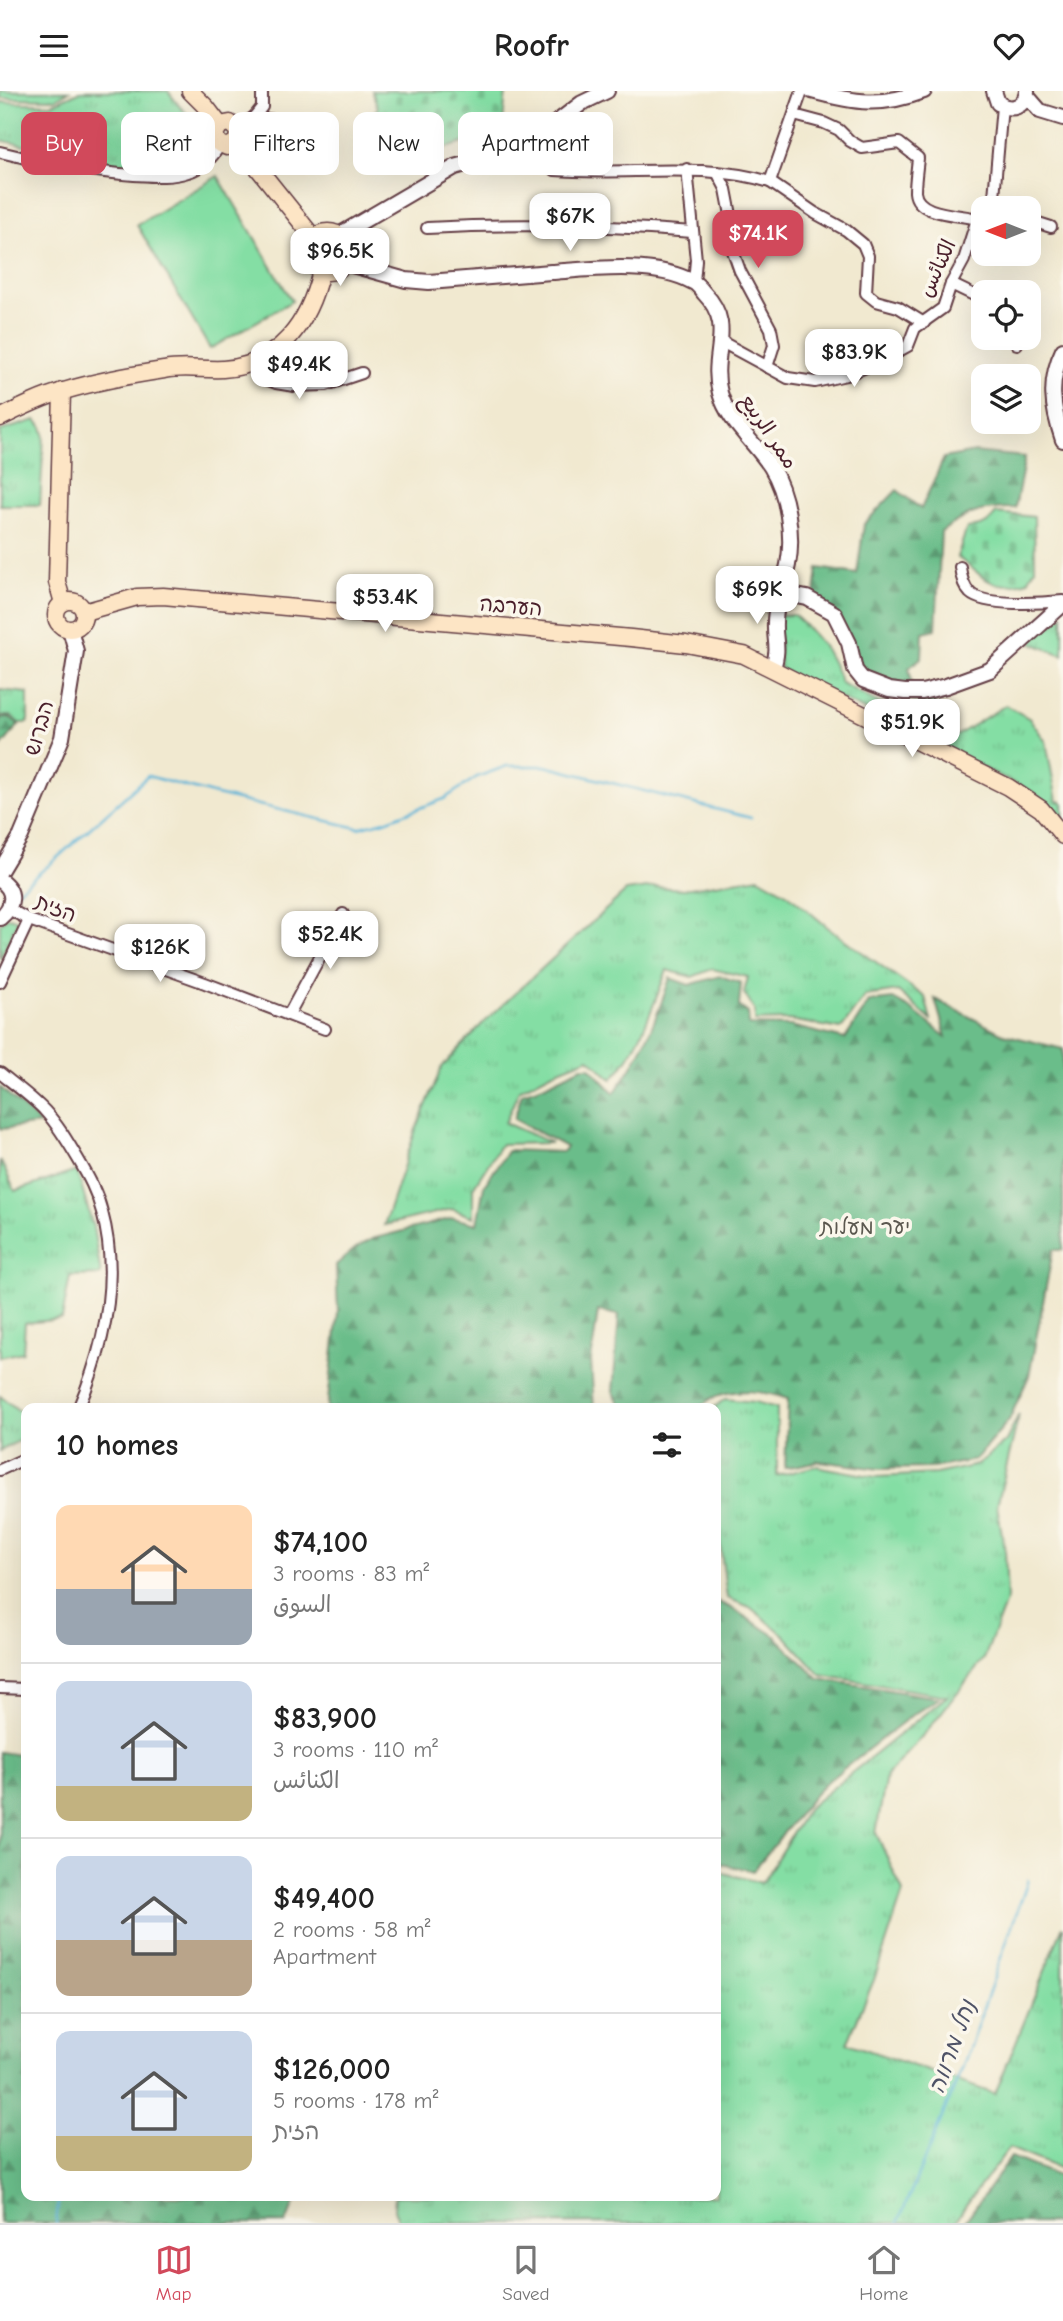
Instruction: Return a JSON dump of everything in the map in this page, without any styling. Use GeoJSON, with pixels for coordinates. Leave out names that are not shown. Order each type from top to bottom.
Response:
{"type":"FeatureCollection","features":[{"type":"Feature","properties":{"kind":"main road"},"geometry":{"type":"LineString","coordinates":[[190,91],[208,108],[220,125]]}},
{"type":"Feature","properties":{"kind":"main road"},"geometry":{"type":"LineString","coordinates":[[229,123],[220,125],[215,134],[220,145],[229,146]]}},
{"type":"Feature","properties":{"kind":"main road"},"geometry":{"type":"LineString","coordinates":[[267,175],[313,237]]}},
{"type":"Feature","properties":{"kind":"main road"},"geometry":{"type":"LineString","coordinates":[[326,231],[339,235],[347,244],[345,263],[332,272],[321,271],[308,256],[309,243],[313,237],[326,231]]}},
{"type":"Feature","properties":{"kind":"main road"},"geometry":{"type":"LineString","coordinates":[[0,418],[62,391],[168,369],[225,369],[254,361],[289,340],[316,294],[321,271]]}},
{"type":"Feature","properties":{"kind":"main road"},"geometry":{"type":"LineString","coordinates":[[62,391],[57,582],[63,603]]}},
{"type":"Feature","properties":{"kind":"main road","name":"הערבה"},"geometry":{"type":"LineString","coordinates":[[84,612],[137,597],[163,596],[686,644],[744,655],[1008,787],[1041,809],[1063,836]]}},
{"type":"Feature","properties":{"kind":"main road"},"geometry":{"type":"LineString","coordinates":[[63,603],[79,604],[84,612],[83,622],[71,629],[61,626],[57,618],[57,611],[63,603]]}},
{"type":"Feature","properties":{"kind":"street"},"geometry":{"type":"LineString","coordinates":[[258,112],[262,107],[262,91]]}},
{"type":"Feature","properties":{"kind":"street"},"geometry":{"type":"LineString","coordinates":[[570,112],[607,91]]}},
{"type":"Feature","properties":{"kind":"street"},"geometry":{"type":"LineString","coordinates":[[770,182],[802,91]]}},
{"type":"Feature","properties":{"kind":"street"},"geometry":{"type":"LineString","coordinates":[[812,91],[864,103],[897,100],[924,91]]}},
{"type":"Feature","properties":{"kind":"street"},"geometry":{"type":"LineString","coordinates":[[994,91],[995,98],[1002,106],[1020,106],[1027,94],[1040,111],[1063,118]]}},
{"type":"Feature","properties":{"kind":"street"},"geometry":{"type":"LineString","coordinates":[[994,196],[1002,106]]}},
{"type":"Feature","properties":{"kind":"street"},"geometry":{"type":"LineString","coordinates":[[794,115],[839,130],[862,148],[899,143],[918,158],[915,193],[918,200],[925,206],[947,215],[971,216]]}},
{"type":"Feature","properties":{"kind":"street"},"geometry":{"type":"LineString","coordinates":[[0,152],[90,171],[171,176],[189,172],[206,163],[220,145]]}},
{"type":"Feature","properties":{"kind":"street"},"geometry":{"type":"LineString","coordinates":[[339,235],[458,166]]}},
{"type":"Feature","properties":{"kind":"street"},"geometry":{"type":"LineString","coordinates":[[345,263],[406,279],[429,282],[621,267],[656,271],[694,282],[696,260],[687,169]]}},
{"type":"Feature","properties":{"kind":"street"},"geometry":{"type":"LineString","coordinates":[[613,170],[687,169],[770,182],[863,243],[868,256],[866,293],[876,302],[898,307],[924,323]]}},
{"type":"Feature","properties":{"kind":"street"},"geometry":{"type":"LineString","coordinates":[[717,172],[726,189],[733,251],[740,271],[771,329],[774,345],[767,367]]}},
{"type":"Feature","properties":{"kind":"street"},"geometry":{"type":"LineString","coordinates":[[963,201],[965,215]]}},
{"type":"Feature","properties":{"kind":"street"},"geometry":{"type":"LineString","coordinates":[[1041,224],[1051,227]]}},
{"type":"Feature","properties":{"kind":"street"},"geometry":{"type":"LineString","coordinates":[[427,228],[480,225],[615,226],[693,232]]}},
{"type":"Feature","properties":{"kind":"street","name":"الكنائس"},"geometry":{"type":"LineString","coordinates":[[720,341],[788,378],[815,382],[846,375],[881,361],[908,346],[915,328],[943,308],[971,241]]}},
{"type":"Feature","properties":{"kind":"street","name":"ممر الربيع"},"geometry":{"type":"LineString","coordinates":[[694,282],[714,303],[719,314],[722,327],[716,380],[722,400],[770,466],[780,486],[788,518],[788,562],[775,621],[778,652],[773,668]]}},
{"type":"Feature","properties":{"kind":"street"},"geometry":{"type":"LineString","coordinates":[[951,284],[971,294]]}},
{"type":"Feature","properties":{"kind":"street"},"geometry":{"type":"LineString","coordinates":[[1063,350],[1054,372],[1053,399],[1063,440]]}},
{"type":"Feature","properties":{"kind":"street"},"geometry":{"type":"LineString","coordinates":[[254,361],[266,379],[294,386],[326,385],[362,373]]}},
{"type":"Feature","properties":{"kind":"street"},"geometry":{"type":"LineString","coordinates":[[960,567],[962,581],[971,594],[985,600],[1063,603]]}},
{"type":"Feature","properties":{"kind":"street"},"geometry":{"type":"LineString","coordinates":[[781,593],[807,598],[834,613],[849,643],[855,670],[863,680],[889,690],[905,692],[922,692],[946,686],[990,670],[1063,603]]}},
{"type":"Feature","properties":{"kind":"street","name":"הברוש"},"geometry":{"type":"LineString","coordinates":[[0,871],[21,837],[62,739],[76,651],[71,629]]}},
{"type":"Feature","properties":{"kind":"street"},"geometry":{"type":"LineString","coordinates":[[0,880],[9,888],[11,895],[4,913]]}},
{"type":"Feature","properties":{"kind":"street","name":"הזית"},"geometry":{"type":"LineString","coordinates":[[4,913],[325,1029]]}},
{"type":"Feature","properties":{"kind":"street"},"geometry":{"type":"LineString","coordinates":[[289,1014],[342,914]]}},
{"type":"Feature","properties":{"kind":"street"},"geometry":{"type":"LineString","coordinates":[[0,982],[29,920]]}},
{"type":"Feature","properties":{"kind":"street"},"geometry":{"type":"LineString","coordinates":[[0,1073],[44,1110],[67,1139],[93,1184],[103,1212],[110,1273],[106,1312],[100,1349],[80,1403]]}},
{"type":"Feature","properties":{"kind":"street"},"geometry":{"type":"LineString","coordinates":[[0,1470],[21,1460]]}},
{"type":"Feature","properties":{"kind":"street"},"geometry":{"type":"LineString","coordinates":[[0,1688],[21,1689]]}},
{"type":"Feature","properties":{"kind":"green space"},"geometry":{"type":"Polygon","coordinates":[[[0,91],[69,91],[56,99],[0,98],[0,91]]]}},
{"type":"Feature","properties":{"kind":"green space"},"geometry":{"type":"Polygon","coordinates":[[[81,91],[168,91],[185,112],[121,112],[121,166],[107,163],[107,112],[21,112],[21,144],[0,140],[0,102],[52,104],[81,91]]]}},
{"type":"Feature","properties":{"kind":"green space"},"geometry":{"type":"Polygon","coordinates":[[[372,91],[506,91],[504,112],[458,112],[458,145],[444,149],[444,112],[374,112],[378,108],[372,91]]]}},
{"type":"Feature","properties":{"kind":"green space"},"geometry":{"type":"Polygon","coordinates":[[[218,176],[292,301],[210,349],[137,225],[218,176]]]}},
{"type":"Feature","properties":{"kind":"green space"},"geometry":{"type":"Polygon","coordinates":[[[36,420],[44,434],[40,505],[0,505],[0,431],[36,420]]]}},
{"type":"Feature","properties":{"kind":"green space"},"geometry":{"type":"Polygon","coordinates":[[[974,452],[1025,457],[1015,508],[975,513],[941,532],[936,629],[923,632],[922,657],[909,668],[913,687],[867,681],[845,636],[814,602],[818,568],[857,574],[864,524],[897,490],[921,509],[944,458],[974,452]]]}},
{"type":"Feature","properties":{"kind":"green space"},"geometry":{"type":"Polygon","coordinates":[[[996,513],[1034,517],[1035,568],[1028,581],[996,584],[982,577],[957,557],[967,528],[984,525],[996,513]]]}},
{"type":"Feature","properties":{"kind":"green space"},"geometry":{"type":"Polygon","coordinates":[[[777,615],[794,615],[810,631],[827,653],[841,683],[884,706],[934,702],[956,736],[1006,705],[1030,719],[1046,742],[1057,801],[1063,802],[1063,821],[1052,807],[1030,791],[780,669],[777,615]]]}},
{"type":"Feature","properties":{"kind":"green space"},"geometry":{"type":"Polygon","coordinates":[[[1063,615],[1063,655],[1029,642],[1063,615]]]}},
{"type":"Feature","properties":{"kind":"green space"},"geometry":{"type":"Polygon","coordinates":[[[0,690],[28,693],[28,723],[19,723],[11,716],[0,716],[0,690]]]}},
{"type":"Feature","properties":{"kind":"green space"},"geometry":{"type":"Polygon","coordinates":[[[9,717],[19,725],[0,748],[0,718],[9,717]]]}},
{"type":"Feature","properties":{"kind":"green space"},"geometry":{"type":"Polygon","coordinates":[[[759,877],[788,894],[831,930],[925,997],[931,1020],[898,991],[865,996],[841,1029],[788,1020],[755,1021],[755,1011],[744,993],[748,977],[712,969],[692,977],[667,970],[638,1041],[612,1079],[589,1058],[519,1090],[505,1123],[551,1143],[501,1144],[473,1188],[473,1217],[452,1209],[384,1225],[415,1132],[442,1067],[484,1022],[626,891],[655,887],[684,889],[759,877]]]}},
{"type":"Feature","properties":{"kind":"green space"},"geometry":{"type":"Polygon","coordinates":[[[9,917],[18,920],[0,959],[0,923],[9,917]]]}},
{"type":"Feature","properties":{"kind":"green space","name":"יער מעלות"},"geometry":{"type":"Polygon","coordinates":[[[720,976],[741,983],[739,1006],[748,1013],[749,1025],[791,1026],[845,1039],[869,1002],[893,999],[911,1009],[946,1037],[935,999],[1003,1034],[1063,1049],[1063,1250],[1053,1250],[1029,1376],[1009,1420],[975,1460],[933,1468],[879,1469],[820,1461],[785,1468],[788,1399],[760,1392],[740,1391],[712,1398],[705,1403],[619,1403],[613,1391],[619,1315],[598,1311],[591,1361],[594,1403],[328,1403],[338,1313],[336,1265],[372,1239],[453,1218],[477,1224],[484,1186],[508,1150],[562,1152],[566,1147],[514,1119],[522,1093],[582,1067],[590,1067],[614,1093],[647,1038],[670,978],[689,985],[720,976]]]}},
{"type":"Feature","properties":{"kind":"green space"},"geometry":{"type":"Polygon","coordinates":[[[0,1087],[41,1124],[0,1129],[0,1087]]]}},
{"type":"Feature","properties":{"kind":"green space"},"geometry":{"type":"Polygon","coordinates":[[[0,1160],[15,1191],[77,1171],[93,1227],[101,1275],[70,1276],[62,1319],[25,1323],[23,1352],[0,1357],[0,1160]]]}},
{"type":"Feature","properties":{"kind":"green space"},"geometry":{"type":"Polygon","coordinates":[[[0,1396],[21,1412],[21,1440],[0,1451],[0,1396]]]}},
{"type":"Feature","properties":{"kind":"green space"},"geometry":{"type":"Polygon","coordinates":[[[725,1399],[755,1402],[777,1408],[777,1476],[816,1466],[876,1477],[936,1474],[977,1465],[1006,1441],[1019,1414],[997,1506],[1005,1551],[1007,1599],[984,1659],[925,1733],[886,1776],[876,1833],[903,1892],[874,1980],[847,2043],[995,2094],[1063,1926],[1063,2170],[1009,2148],[955,2223],[400,2223],[394,2210],[395,2201],[721,2201],[721,1872],[762,1883],[808,1808],[947,1696],[821,1675],[783,1634],[750,1607],[727,1598],[721,1551],[720,1403],[725,1399]]]}},
{"type":"Feature","properties":{"kind":"green space"},"geometry":{"type":"Polygon","coordinates":[[[721,1603],[774,1635],[819,1679],[939,1698],[912,1715],[829,1780],[753,1871],[721,1864],[721,1603]]]}},
{"type":"Feature","properties":{"kind":"green space"},"geometry":{"type":"Polygon","coordinates":[[[0,1752],[21,1755],[21,2201],[295,2201],[286,2223],[0,2223],[0,1752]]]}},
{"type":"Feature","properties":{"kind":"green space"},"geometry":{"type":"Polygon","coordinates":[[[1011,2157],[1063,2178],[1063,2223],[964,2223],[1011,2157]]]}},
{"type":"Feature","properties":{"kind":"waterway"},"geometry":{"type":"LineString","coordinates":[[16,892],[148,776],[358,828],[444,799],[477,777],[507,766],[545,766],[751,818]]}},
{"type":"Feature","properties":{"kind":"waterway","name":"נחל מרווה"},"geometry":{"type":"LineString","coordinates":[[898,2223],[962,2069],[1028,1880]]}},
{"type":"Feature","properties":{"kind":"waterway"},"geometry":{"type":"LineString","coordinates":[[56,2223],[58,2201]]}}]}
